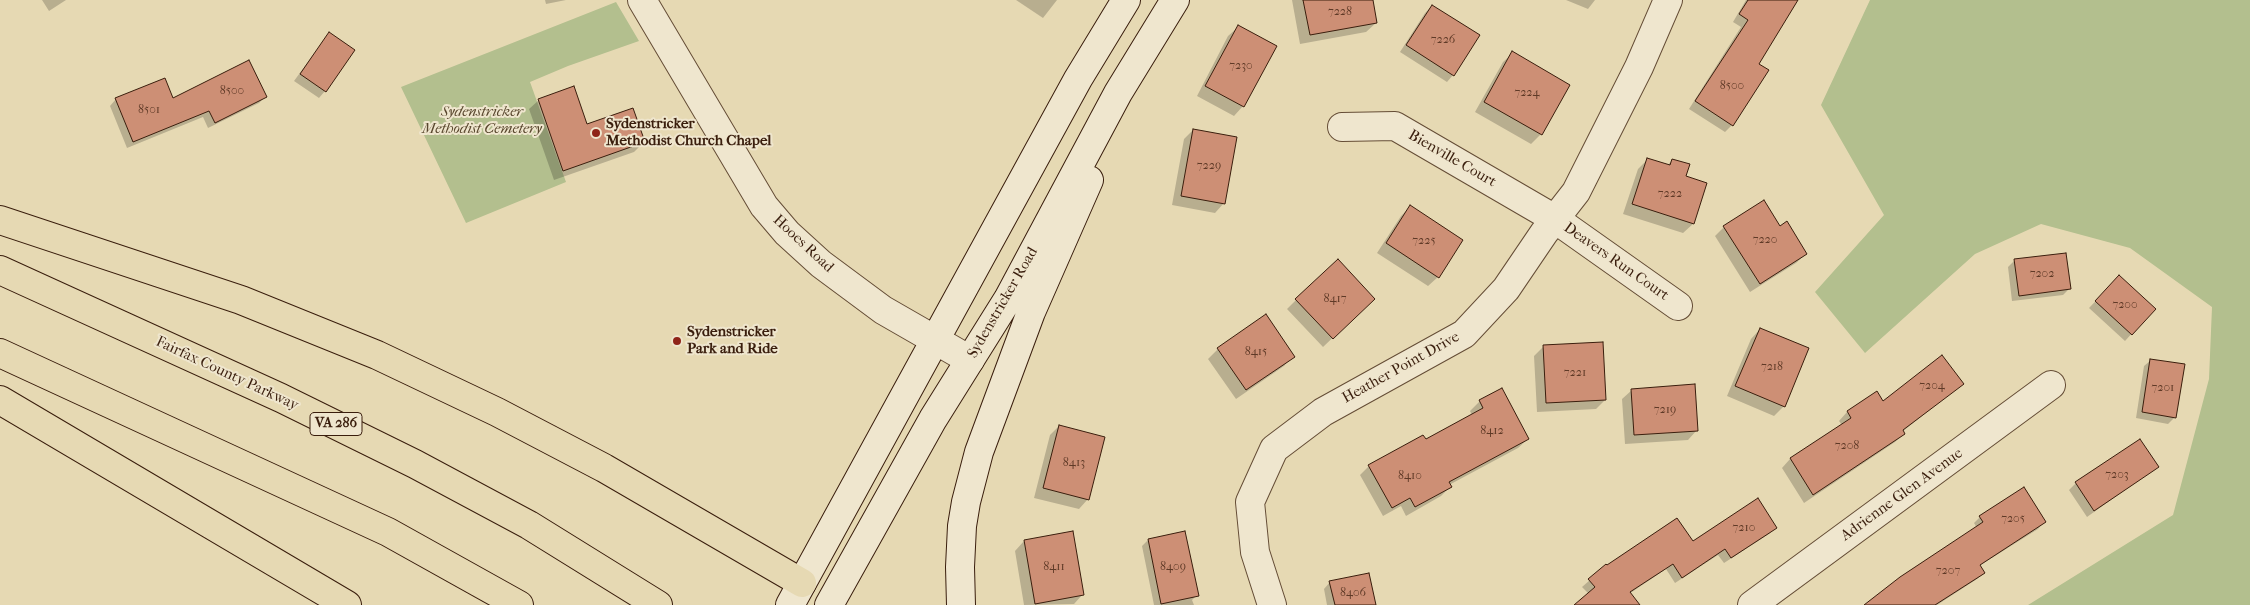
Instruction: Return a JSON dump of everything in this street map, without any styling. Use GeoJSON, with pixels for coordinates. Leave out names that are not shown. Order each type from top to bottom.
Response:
{"type":"FeatureCollection","features":[{"type":"Feature","properties":{"kind":"highway"},"geometry":{"type":"LineString","coordinates":[[0,220],[241,300],[377,355],[482,404],[604,468],[796,594]]}},
{"type":"Feature","properties":{"kind":"highway","name":"Fairfax County Parkway"},"geometry":{"type":"LineString","coordinates":[[0,270],[290,402],[415,464],[530,524],[658,605]]}},
{"type":"Feature","properties":{"kind":"highway"},"geometry":{"type":"LineString","coordinates":[[0,353],[361,519],[520,605]]}},
{"type":"Feature","properties":{"kind":"highway"},"geometry":{"type":"LineString","coordinates":[[0,400],[347,605]]}},
{"type":"Feature","properties":{"kind":"street","name":"Hooes Road"},"geometry":{"type":"LineString","coordinates":[[642,0],[732,154],[764,206],[776,221],[803,248],[863,296],[883,310],[970,360]]}},
{"type":"Feature","properties":{"kind":"street"},"geometry":{"type":"LineString","coordinates":[[832,604],[796,594],[1078,79],[1126,0]]}},
{"type":"Feature","properties":{"kind":"street","name":"Sydenstricker Road"},"geometry":{"type":"LineString","coordinates":[[832,604],[934,419],[1008,299],[1118,93],[1175,0]]}},
{"type":"Feature","properties":{"kind":"street","name":"Heather Point Drive"},"geometry":{"type":"LineString","coordinates":[[1272,605],[1255,552],[1250,502],[1274,449],[1323,412],[1464,334],[1506,289],[1576,192],[1638,67],[1668,0]]}},
{"type":"Feature","properties":{"kind":"street"},"geometry":{"type":"LineString","coordinates":[[961,605],[962,526],[979,452],[1031,312],[1087,188],[1118,93]]}},
{"type":"Feature","properties":{"kind":"street","name":"Bienville Court"},"geometry":{"type":"LineString","coordinates":[[1342,126],[1395,126],[1555,219]]}},
{"type":"Feature","properties":{"kind":"street","name":"Deavers Run Court"},"geometry":{"type":"LineString","coordinates":[[1555,219],[1678,306]]}},
{"type":"Feature","properties":{"kind":"street","name":"Adrienne Glen Avenue"},"geometry":{"type":"LineString","coordinates":[[1752,605],[2051,385]]}},
{"type":"Feature","properties":{"kind":"green space"},"geometry":{"type":"Polygon","coordinates":[[[1870,0],[2250,0],[2250,605],[2028,605],[2173,515],[2209,379],[2212,307],[2130,248],[2041,224],[1975,254],[1865,353],[1815,292],[1884,215],[1821,105],[1870,0]]]}},
{"type":"Feature","properties":{"kind":"green space","name":"Sydenstricker Methodist Cemetery"},"geometry":{"type":"Polygon","coordinates":[[[616,2],[639,41],[568,66],[530,82],[566,182],[466,223],[401,87],[616,2]]]}},
{"type":"Feature","properties":{"kind":"building"},"geometry":{"type":"Polygon","coordinates":[[[1303,0],[1373,0],[1377,23],[1310,35],[1303,0]]]}},
{"type":"Feature","properties":{"kind":"building"},"geometry":{"type":"Polygon","coordinates":[[[1748,0],[1798,0],[1759,64],[1769,70],[1733,126],[1695,101],[1748,20],[1739,14],[1748,0]]]}},
{"type":"Feature","properties":{"kind":"building"},"geometry":{"type":"Polygon","coordinates":[[[1432,5],[1480,35],[1454,76],[1406,45],[1432,5]]]}},
{"type":"Feature","properties":{"kind":"building"},"geometry":{"type":"Polygon","coordinates":[[[1238,25],[1277,46],[1244,107],[1205,86],[1238,25]]]}},
{"type":"Feature","properties":{"kind":"building"},"geometry":{"type":"Polygon","coordinates":[[[329,32],[355,50],[326,92],[300,74],[329,32]]]}},
{"type":"Feature","properties":{"kind":"building"},"geometry":{"type":"Polygon","coordinates":[[[1512,51],[1570,85],[1542,135],[1484,102],[1512,51]]]}},
{"type":"Feature","properties":{"kind":"building"},"geometry":{"type":"Polygon","coordinates":[[[249,60],[267,97],[215,123],[209,111],[133,142],[115,98],[165,78],[173,98],[249,60]]]}},
{"type":"Feature","properties":{"kind":"building","name":"Sydenstricker Methodist Church Chapel"},"geometry":{"type":"Polygon","coordinates":[[[574,86],[587,124],[633,108],[645,142],[563,171],[538,99],[574,86]]]}},
{"type":"Feature","properties":{"kind":"building"},"geometry":{"type":"Polygon","coordinates":[[[1193,129],[1237,137],[1225,204],[1181,196],[1193,129]]]}},
{"type":"Feature","properties":{"kind":"building"},"geometry":{"type":"Polygon","coordinates":[[[1647,158],[1670,165],[1672,159],[1690,164],[1686,176],[1707,183],[1694,224],[1632,204],[1647,158]]]}},
{"type":"Feature","properties":{"kind":"building"},"geometry":{"type":"Polygon","coordinates":[[[1764,200],[1780,226],[1787,221],[1807,254],[1760,284],[1723,226],[1764,200]]]}},
{"type":"Feature","properties":{"kind":"building"},"geometry":{"type":"Polygon","coordinates":[[[1410,205],[1463,240],[1439,278],[1386,243],[1410,205]]]}},
{"type":"Feature","properties":{"kind":"building"},"geometry":{"type":"Polygon","coordinates":[[[2066,253],[2071,289],[2019,296],[2014,259],[2066,253]]]}},
{"type":"Feature","properties":{"kind":"building"},"geometry":{"type":"Polygon","coordinates":[[[1338,259],[1375,299],[1333,339],[1295,299],[1338,259]]]}},
{"type":"Feature","properties":{"kind":"building"},"geometry":{"type":"Polygon","coordinates":[[[2119,275],[2156,309],[2132,335],[2095,301],[2119,275]]]}},
{"type":"Feature","properties":{"kind":"building"},"geometry":{"type":"Polygon","coordinates":[[[1266,314],[1295,357],[1246,390],[1217,348],[1266,314]]]}},
{"type":"Feature","properties":{"kind":"building"},"geometry":{"type":"Polygon","coordinates":[[[1760,328],[1809,348],[1785,407],[1735,386],[1760,328]]]}},
{"type":"Feature","properties":{"kind":"building"},"geometry":{"type":"Polygon","coordinates":[[[1603,342],[1606,400],[1546,403],[1543,345],[1603,342]]]}},
{"type":"Feature","properties":{"kind":"building"},"geometry":{"type":"Polygon","coordinates":[[[1942,355],[1964,384],[1903,430],[1905,434],[1813,495],[1790,458],[1851,418],[1847,411],[1877,391],[1883,401],[1942,355]]]}},
{"type":"Feature","properties":{"kind":"building"},"geometry":{"type":"Polygon","coordinates":[[[2150,359],[2185,364],[2176,418],[2142,412],[2150,359]]]}},
{"type":"Feature","properties":{"kind":"building"},"geometry":{"type":"Polygon","coordinates":[[[1695,384],[1698,431],[1634,435],[1631,389],[1695,384]]]}},
{"type":"Feature","properties":{"kind":"building"},"geometry":{"type":"Polygon","coordinates":[[[1502,388],[1529,439],[1449,482],[1452,487],[1415,507],[1410,498],[1392,508],[1368,465],[1423,435],[1426,439],[1483,408],[1479,400],[1502,388]]]}},
{"type":"Feature","properties":{"kind":"building"},"geometry":{"type":"Polygon","coordinates":[[[1059,425],[1105,437],[1089,500],[1043,488],[1059,425]]]}},
{"type":"Feature","properties":{"kind":"building"},"geometry":{"type":"Polygon","coordinates":[[[2140,439],[2159,467],[2094,511],[2075,482],[2140,439]]]}},
{"type":"Feature","properties":{"kind":"building"},"geometry":{"type":"Polygon","coordinates":[[[2024,487],[2046,522],[1980,565],[1985,573],[1935,605],[1864,605],[1900,577],[1983,522],[1979,516],[2024,487]]]}},
{"type":"Feature","properties":{"kind":"building"},"geometry":{"type":"Polygon","coordinates":[[[1758,498],[1777,528],[1731,558],[1725,549],[1682,578],[1673,564],[1630,592],[1640,605],[1574,605],[1595,587],[1588,579],[1606,564],[1677,518],[1693,541],[1758,498]]]}},
{"type":"Feature","properties":{"kind":"building"},"geometry":{"type":"Polygon","coordinates":[[[1073,531],[1084,595],[1035,604],[1024,540],[1073,531]]]}},
{"type":"Feature","properties":{"kind":"building"},"geometry":{"type":"Polygon","coordinates":[[[1185,531],[1199,596],[1161,604],[1148,539],[1185,531]]]}},
{"type":"Feature","properties":{"kind":"building"},"geometry":{"type":"Polygon","coordinates":[[[1369,573],[1376,605],[1335,605],[1329,581],[1369,573]]]}},
{"type":"Feature","properties":{"kind":"place","name":"Sydenstricker Methodist Church Chapel"},"geometry":{"type":"Point","coordinates":[596,133]}},
{"type":"Feature","properties":{"kind":"place","name":"Sydenstricker Park and Ride"},"geometry":{"type":"Point","coordinates":[677,341]}}]}
